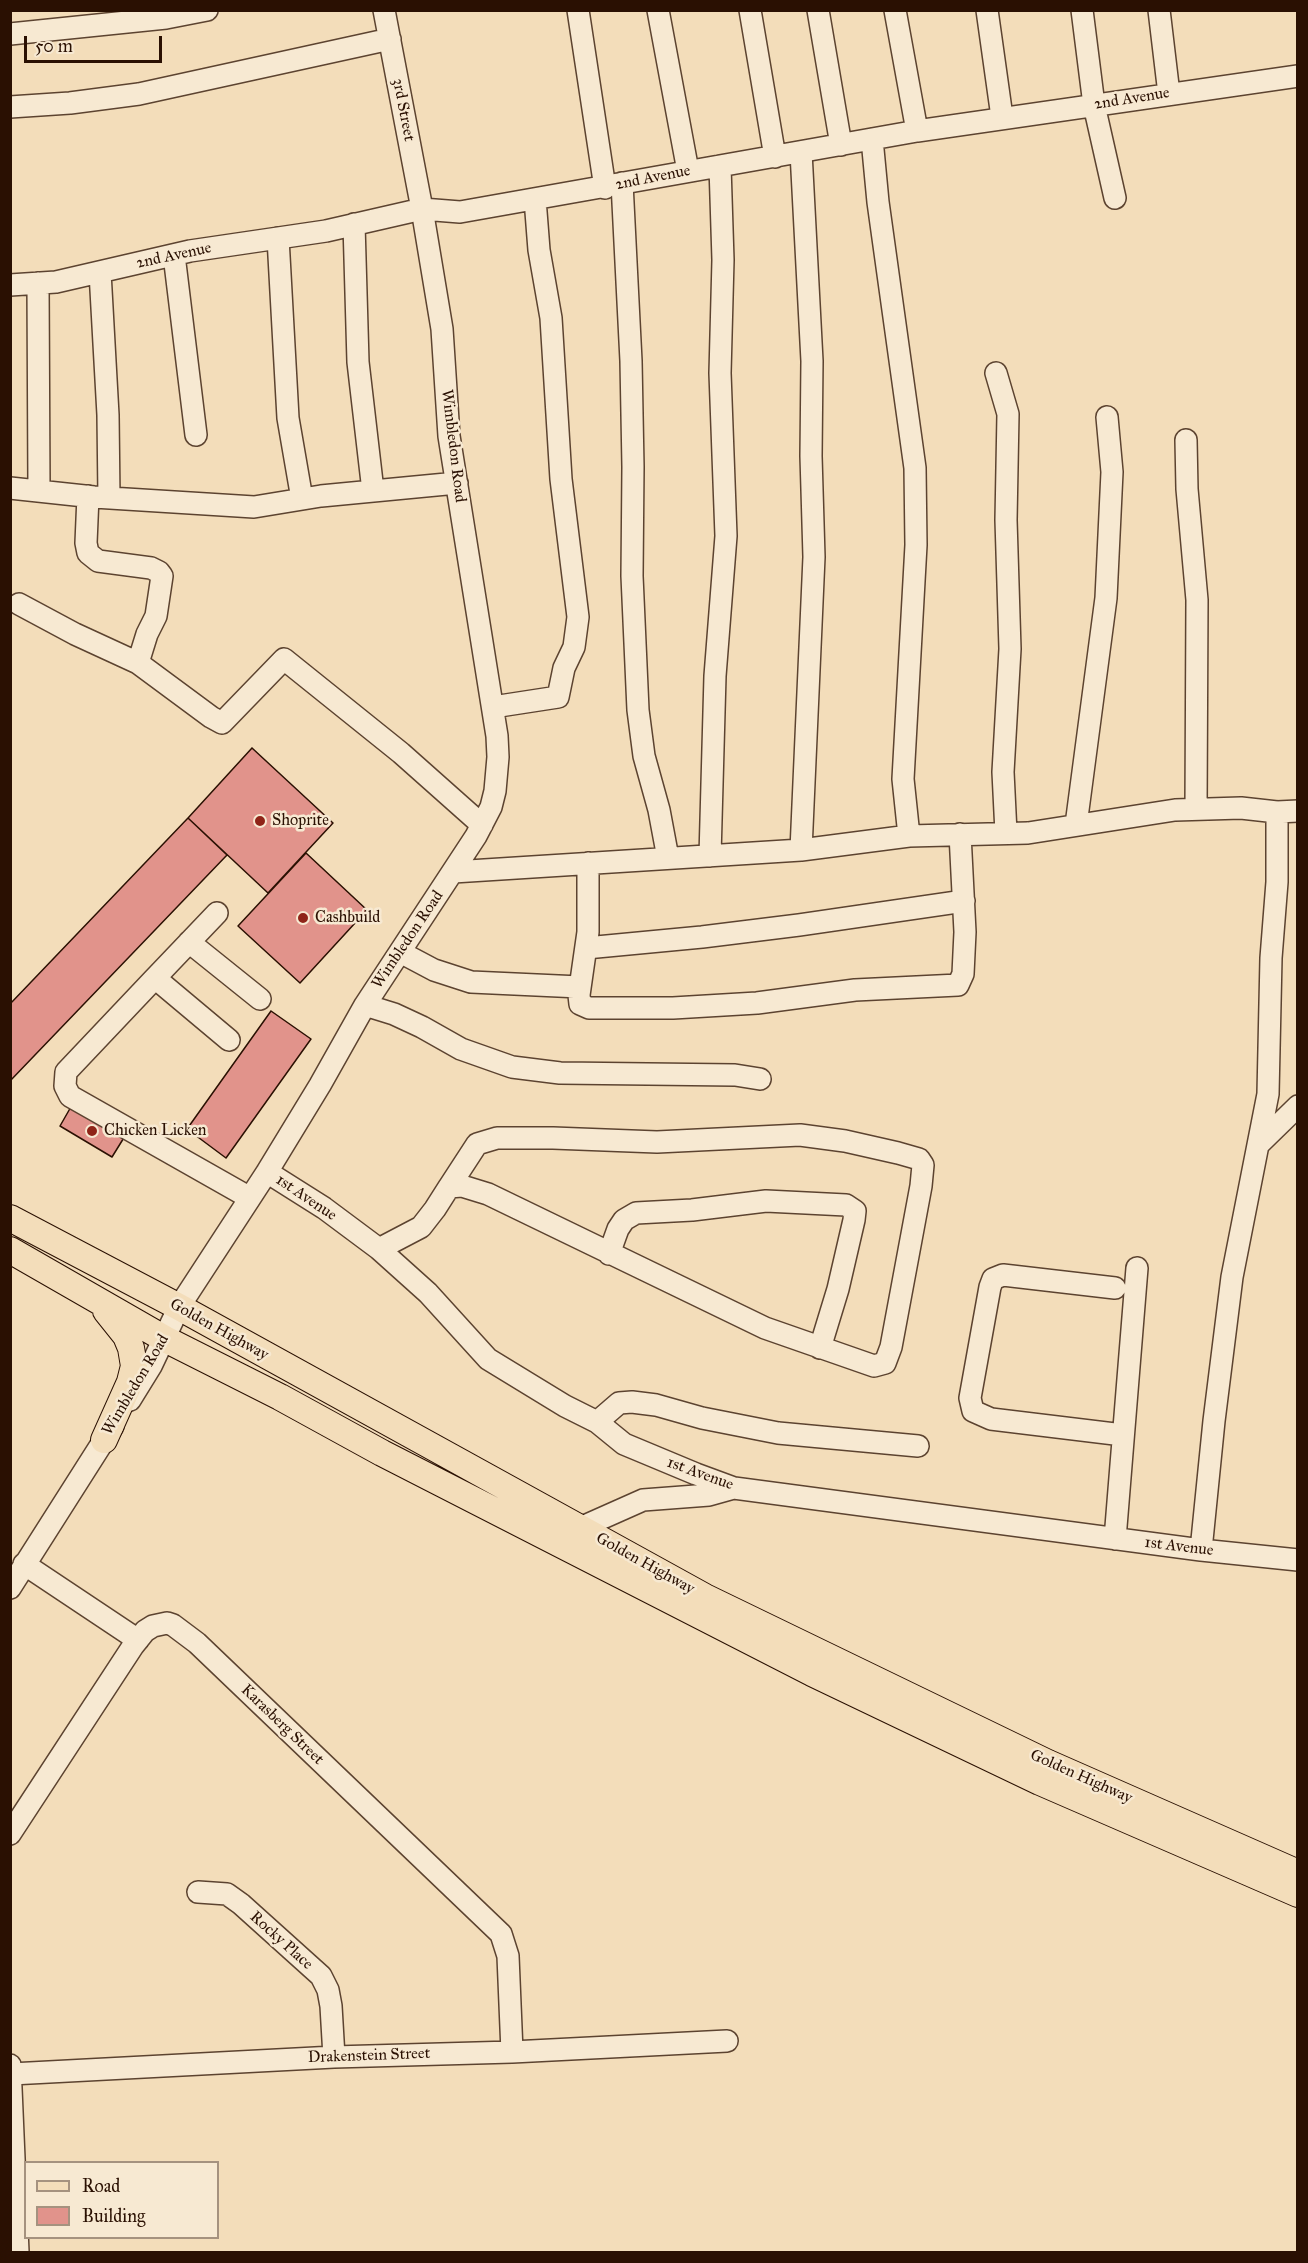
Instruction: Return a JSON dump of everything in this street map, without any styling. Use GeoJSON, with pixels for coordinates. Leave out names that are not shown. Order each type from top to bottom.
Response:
{"type":"FeatureCollection","features":[{"type":"Feature","properties":{"kind":"main road","name":"Golden Highway"},"geometry":{"type":"LineString","coordinates":[[10,1218],[179,1307],[705,1597],[1048,1764],[1298,1873]]}},
{"type":"Feature","properties":{"kind":"main road","name":"Golden Highway"},"geometry":{"type":"LineString","coordinates":[[10,1250],[165,1338],[552,1541],[812,1673],[1040,1782],[1298,1894]]}},
{"type":"Feature","properties":{"kind":"main road"},"geometry":{"type":"LineString","coordinates":[[92,1297],[126,1336],[134,1366],[130,1382],[104,1440]]}},
{"type":"Feature","properties":{"kind":"street"},"geometry":{"type":"LineString","coordinates":[[10,34],[166,18],[207,10]]}},
{"type":"Feature","properties":{"kind":"street","name":"3rd Street"},"geometry":{"type":"LineString","coordinates":[[384,10],[423,209]]}},
{"type":"Feature","properties":{"kind":"street"},"geometry":{"type":"LineString","coordinates":[[578,10],[614,186],[631,361],[632,576],[638,710],[644,756],[668,858]]}},
{"type":"Feature","properties":{"kind":"street"},"geometry":{"type":"LineString","coordinates":[[658,10],[688,171]]}},
{"type":"Feature","properties":{"kind":"street"},"geometry":{"type":"LineString","coordinates":[[750,10],[775,157]]}},
{"type":"Feature","properties":{"kind":"street"},"geometry":{"type":"LineString","coordinates":[[818,10],[841,145]]}},
{"type":"Feature","properties":{"kind":"street"},"geometry":{"type":"LineString","coordinates":[[895,10],[917,131]]}},
{"type":"Feature","properties":{"kind":"street"},"geometry":{"type":"LineString","coordinates":[[987,10],[1002,117]]}},
{"type":"Feature","properties":{"kind":"street"},"geometry":{"type":"LineString","coordinates":[[1082,10],[1094,105],[1115,198]]}},
{"type":"Feature","properties":{"kind":"street"},"geometry":{"type":"LineString","coordinates":[[1159,10],[1169,94]]}},
{"type":"Feature","properties":{"kind":"street"},"geometry":{"type":"LineString","coordinates":[[10,107],[70,103],[139,94],[390,39]]}},
{"type":"Feature","properties":{"kind":"street","name":"2nd Avenue"},"geometry":{"type":"LineString","coordinates":[[10,285],[56,282],[174,255],[354,224],[423,209],[460,212],[1002,117],[1298,76]]}},
{"type":"Feature","properties":{"kind":"street"},"geometry":{"type":"LineString","coordinates":[[872,139],[878,202],[915,468],[916,545],[903,779],[909,836]]}},
{"type":"Feature","properties":{"kind":"street"},"geometry":{"type":"LineString","coordinates":[[801,152],[812,361],[814,557],[801,850]]}},
{"type":"Feature","properties":{"kind":"street"},"geometry":{"type":"LineString","coordinates":[[710,856],[715,676],[726,536],[720,373],[723,260],[720,166]]}},
{"type":"Feature","properties":{"kind":"street"},"geometry":{"type":"LineString","coordinates":[[493,707],[558,697],[564,668],[574,647],[578,617],[561,479],[551,318],[539,250],[535,199]]}},
{"type":"Feature","properties":{"kind":"street","name":"Wimbledon Road"},"geometry":{"type":"LineString","coordinates":[[10,1588],[151,1366],[179,1307],[267,1172],[365,1005],[453,872],[491,807],[497,779],[498,757],[493,707],[449,436],[442,329],[423,209]]}},
{"type":"Feature","properties":{"kind":"street"},"geometry":{"type":"LineString","coordinates":[[354,224],[358,362],[373,490]]}},
{"type":"Feature","properties":{"kind":"street"},"geometry":{"type":"LineString","coordinates":[[278,238],[288,418],[302,499]]}},
{"type":"Feature","properties":{"kind":"street"},"geometry":{"type":"LineString","coordinates":[[174,255],[196,435]]}},
{"type":"Feature","properties":{"kind":"street"},"geometry":{"type":"LineString","coordinates":[[100,272],[110,498]]}},
{"type":"Feature","properties":{"kind":"street"},"geometry":{"type":"LineString","coordinates":[[38,283],[39,490]]}},
{"type":"Feature","properties":{"kind":"street"},"geometry":{"type":"LineString","coordinates":[[996,373],[1008,414],[1006,520],[1010,649],[1003,772],[1006,833]]}},
{"type":"Feature","properties":{"kind":"street"},"geometry":{"type":"LineString","coordinates":[[1076,825],[1106,598],[1112,472],[1107,417]]}},
{"type":"Feature","properties":{"kind":"street"},"geometry":{"type":"LineString","coordinates":[[1186,440],[1187,489],[1197,600],[1196,809]]}},
{"type":"Feature","properties":{"kind":"street"},"geometry":{"type":"LineString","coordinates":[[10,488],[110,498],[254,507],[373,490],[457,483]]}},
{"type":"Feature","properties":{"kind":"street"},"geometry":{"type":"LineString","coordinates":[[88,496],[87,553],[98,561],[152,568],[162,576],[156,616],[147,634],[138,663]]}},
{"type":"Feature","properties":{"kind":"street"},"geometry":{"type":"LineString","coordinates":[[19,604],[75,634],[138,663],[222,723],[284,659],[401,753],[482,825]]}},
{"type":"Feature","properties":{"kind":"street"},"geometry":{"type":"LineString","coordinates":[[453,872],[801,850],[909,836],[1028,833],[1175,810],[1241,808],[1287,811],[1277,882],[1271,958],[1268,1094],[1232,1277],[1201,1550]]}},
{"type":"Feature","properties":{"kind":"street"},"geometry":{"type":"LineString","coordinates":[[588,862],[588,932],[580,987],[580,1004],[590,1008],[673,1008],[757,1003],[855,990],[958,985],[962,981],[965,962],[960,834]]}},
{"type":"Feature","properties":{"kind":"street"},"geometry":{"type":"LineString","coordinates":[[586,948],[767,929],[964,901]]}},
{"type":"Feature","properties":{"kind":"street"},"geometry":{"type":"LineString","coordinates":[[218,913],[66,1072],[64,1086],[70,1096],[249,1198]]}},
{"type":"Feature","properties":{"kind":"street"},"geometry":{"type":"LineString","coordinates":[[189,942],[260,999]]}},
{"type":"Feature","properties":{"kind":"street"},"geometry":{"type":"LineString","coordinates":[[400,952],[434,970],[471,982],[580,987]]}},
{"type":"Feature","properties":{"kind":"street"},"geometry":{"type":"LineString","coordinates":[[155,978],[229,1040]]}},
{"type":"Feature","properties":{"kind":"street"},"geometry":{"type":"LineString","coordinates":[[365,1005],[394,1014],[462,1049],[512,1067],[560,1072],[735,1075],[760,1079]]}},
{"type":"Feature","properties":{"kind":"street"},"geometry":{"type":"LineString","coordinates":[[1259,1144],[1298,1106]]}},
{"type":"Feature","properties":{"kind":"street"},"geometry":{"type":"LineString","coordinates":[[379,1249],[421,1227],[477,1144],[497,1138],[657,1142],[800,1135],[845,1141],[919,1159],[923,1165],[891,1347],[885,1363],[870,1365],[765,1328],[488,1194],[462,1186],[448,1187]]}},
{"type":"Feature","properties":{"kind":"street","name":"1st Avenue"},"geometry":{"type":"LineString","coordinates":[[267,1172],[324,1208],[379,1249],[428,1293],[488,1359],[565,1406],[597,1422],[624,1444],[734,1488],[1201,1550],[1298,1560]]}},
{"type":"Feature","properties":{"kind":"street"},"geometry":{"type":"LineString","coordinates":[[609,1254],[618,1229],[624,1220],[636,1213],[692,1210],[766,1201],[846,1205],[855,1211],[854,1220],[838,1288],[820,1348]]}},
{"type":"Feature","properties":{"kind":"street"},"geometry":{"type":"LineString","coordinates":[[1115,1539],[1137,1268]]}},
{"type":"Feature","properties":{"kind":"street"},"geometry":{"type":"LineString","coordinates":[[1115,1288],[1003,1275],[993,1279],[970,1398],[973,1411],[991,1419],[1123,1435]]}},
{"type":"Feature","properties":{"kind":"street"},"geometry":{"type":"LineString","coordinates":[[597,1422],[619,1403],[632,1402],[656,1405],[702,1418],[778,1433],[918,1446]]}},
{"type":"Feature","properties":{"kind":"street"},"geometry":{"type":"LineString","coordinates":[[580,1528],[643,1500],[709,1495],[734,1488]]}},
{"type":"Feature","properties":{"kind":"street"},"geometry":{"type":"LineString","coordinates":[[24,1564],[138,1640]]}},
{"type":"Feature","properties":{"kind":"street","name":"Karasberg Street"},"geometry":{"type":"LineString","coordinates":[[10,1834],[145,1631],[158,1624],[167,1623],[179,1628],[206,1651],[501,1934],[508,1956],[512,2052]]}},
{"type":"Feature","properties":{"kind":"street","name":"Rocky Place"},"geometry":{"type":"LineString","coordinates":[[198,1892],[227,1894],[321,1976],[328,1990],[331,2006],[334,2057]]}},
{"type":"Feature","properties":{"kind":"street","name":"Drakenstein Street"},"geometry":{"type":"LineString","coordinates":[[11,2074],[334,2057],[512,2052],[727,2041]]}},
{"type":"Feature","properties":{"kind":"street"},"geometry":{"type":"LineString","coordinates":[[10,2065],[18,2253]]}},
{"type":"Feature","properties":{"kind":"building","name":"Shoprite"},"geometry":{"type":"Polygon","coordinates":[[[252,748],[333,823],[268,893],[188,818],[252,748]]]}},
{"type":"Feature","properties":{"kind":"building"},"geometry":{"type":"Polygon","coordinates":[[[188,818],[227,855],[10,1081],[10,1004],[188,818]]]}},
{"type":"Feature","properties":{"kind":"building","name":"Cashbuild"},"geometry":{"type":"Polygon","coordinates":[[[306,853],[367,910],[300,983],[238,926],[306,853]]]}},
{"type":"Feature","properties":{"kind":"building"},"geometry":{"type":"Polygon","coordinates":[[[271,1011],[311,1039],[226,1158],[187,1129],[271,1011]]]}},
{"type":"Feature","properties":{"kind":"building","name":"Chicken Licken"},"geometry":{"type":"Polygon","coordinates":[[[72,1105],[125,1136],[112,1157],[60,1126],[72,1105]]]}},
{"type":"Feature","properties":{"kind":"place","name":"Shoprite"},"geometry":{"type":"Point","coordinates":[260,821]}},
{"type":"Feature","properties":{"kind":"place","name":"Cashbuild"},"geometry":{"type":"Point","coordinates":[303,918]}},
{"type":"Feature","properties":{"kind":"place","name":"Chicken Licken"},"geometry":{"type":"Point","coordinates":[92,1131]}}]}
